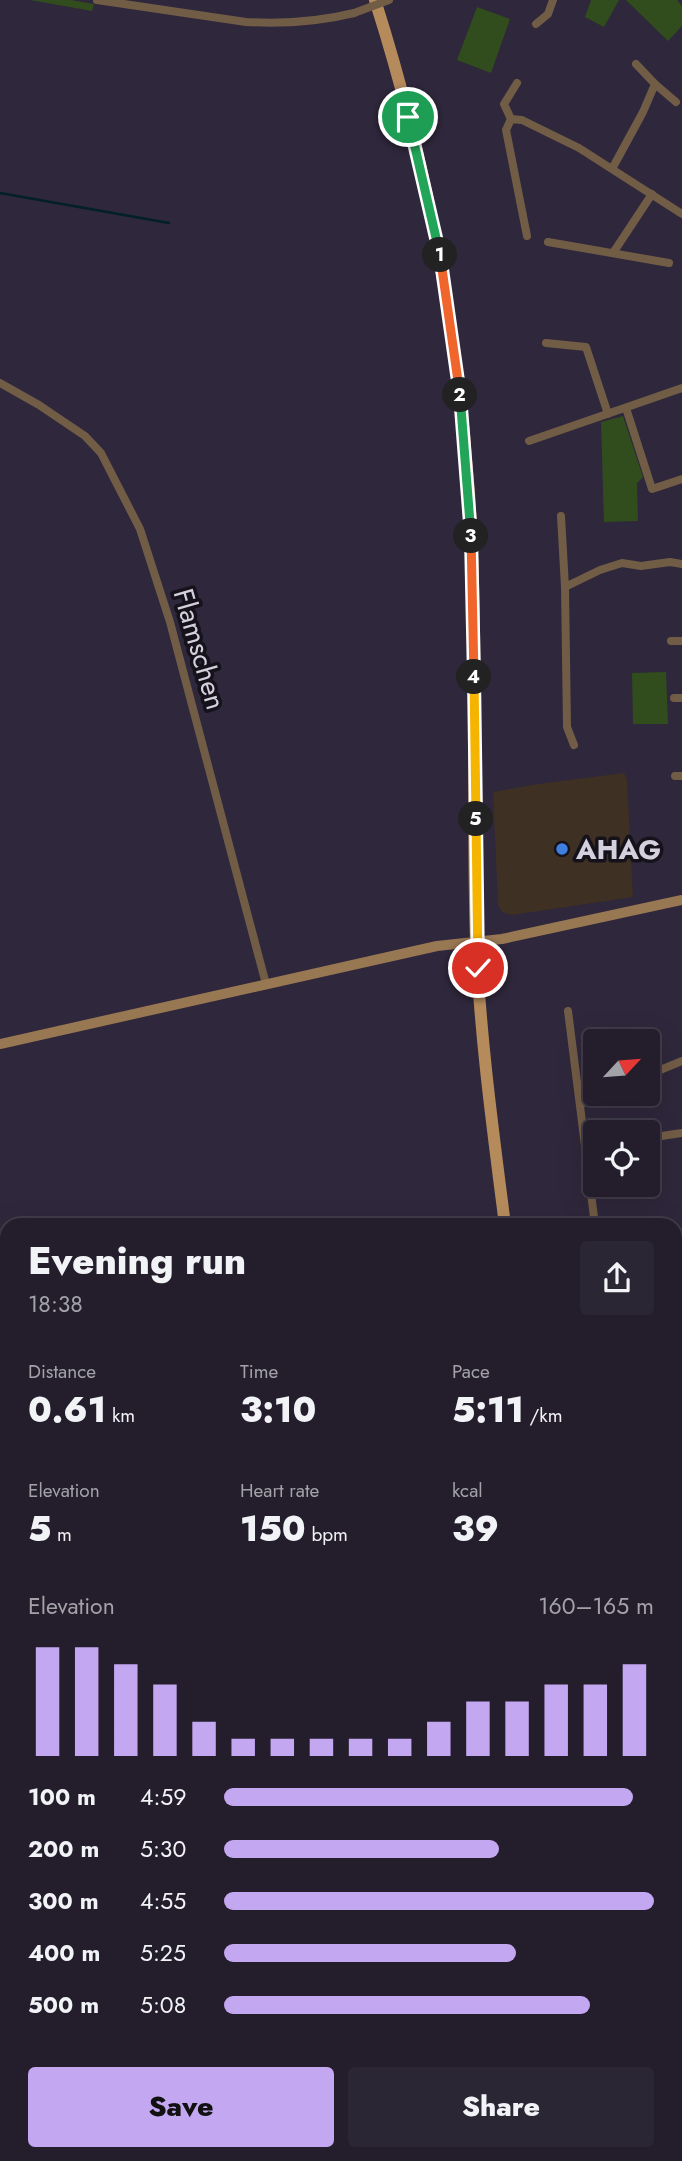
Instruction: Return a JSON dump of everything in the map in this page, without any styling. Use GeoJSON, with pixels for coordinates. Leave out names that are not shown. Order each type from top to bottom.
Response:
{"type":"FeatureCollection","features":[{"type":"Feature","properties":{"kind":"main road"},"geometry":{"type":"LineString","coordinates":[[375,0],[425,187],[440,259],[458,375],[469,494],[473,584],[476,941],[488,1085],[504,1218]]}},
{"type":"Feature","properties":{"kind":"main road"},"geometry":{"type":"LineString","coordinates":[[0,1044],[437,946],[502,939],[682,900]]}},
{"type":"Feature","properties":{"kind":"street"},"geometry":{"type":"LineString","coordinates":[[97,0],[270,24],[324,20],[354,13],[389,0]]}},
{"type":"Feature","properties":{"kind":"street"},"geometry":{"type":"LineString","coordinates":[[536,24],[548,14],[553,0]]}},
{"type":"Feature","properties":{"kind":"street"},"geometry":{"type":"LineString","coordinates":[[636,64],[654,84],[676,102]]}},
{"type":"Feature","properties":{"kind":"street"},"geometry":{"type":"LineString","coordinates":[[517,83],[505,104],[511,120],[506,130],[527,236]]}},
{"type":"Feature","properties":{"kind":"street"},"geometry":{"type":"LineString","coordinates":[[612,170],[643,112],[654,84]]}},
{"type":"Feature","properties":{"kind":"street"},"geometry":{"type":"LineString","coordinates":[[511,120],[522,120],[579,148],[682,214]]}},
{"type":"Feature","properties":{"kind":"street"},"geometry":{"type":"LineString","coordinates":[[612,253],[652,194]]}},
{"type":"Feature","properties":{"kind":"street"},"geometry":{"type":"LineString","coordinates":[[548,242],[669,263]]}},
{"type":"Feature","properties":{"kind":"street"},"geometry":{"type":"LineString","coordinates":[[546,342],[586,347],[608,414]]}},
{"type":"Feature","properties":{"kind":"street","name":"Flamschen"},"geometry":{"type":"LineString","coordinates":[[0,383],[39,405],[93,444],[101,453],[140,529],[170,622],[266,984]]}},
{"type":"Feature","properties":{"kind":"street"},"geometry":{"type":"LineString","coordinates":[[528,441],[682,388]]}},
{"type":"Feature","properties":{"kind":"street"},"geometry":{"type":"LineString","coordinates":[[626,408],[652,489],[682,479]]}},
{"type":"Feature","properties":{"kind":"street"},"geometry":{"type":"LineString","coordinates":[[561,516],[565,587],[566,727],[573,746]]}},
{"type":"Feature","properties":{"kind":"street"},"geometry":{"type":"LineString","coordinates":[[565,587],[622,563],[641,566],[670,562],[682,565]]}},
{"type":"Feature","properties":{"kind":"street"},"geometry":{"type":"LineString","coordinates":[[671,641],[682,641]]}},
{"type":"Feature","properties":{"kind":"street"},"geometry":{"type":"LineString","coordinates":[[568,1011],[594,1218]]}},
{"type":"Feature","properties":{"kind":"street"},"geometry":{"type":"LineString","coordinates":[[660,1070],[682,1060]]}},
{"type":"Feature","properties":{"kind":"street"},"geometry":{"type":"LineString","coordinates":[[660,1136],[682,1133]]}},
{"type":"Feature","properties":{"kind":"shaded area"},"geometry":{"type":"Polygon","coordinates":[[[624,773],[627,779],[633,897],[512,915],[502,912],[498,905],[493,792],[624,773]]]}},
{"type":"Feature","properties":{"kind":"green space"},"geometry":{"type":"Polygon","coordinates":[[[30,0],[71,0],[94,4],[92,11],[30,0]]]}},
{"type":"Feature","properties":{"kind":"green space"},"geometry":{"type":"Polygon","coordinates":[[[591,0],[619,0],[604,27],[585,17],[591,0]]]}},
{"type":"Feature","properties":{"kind":"green space"},"geometry":{"type":"Polygon","coordinates":[[[626,0],[677,0],[682,6],[682,26],[668,41],[626,0]]]}},
{"type":"Feature","properties":{"kind":"green space"},"geometry":{"type":"Polygon","coordinates":[[[477,7],[510,19],[491,73],[457,60],[477,7]]]}},
{"type":"Feature","properties":{"kind":"green space"},"geometry":{"type":"Polygon","coordinates":[[[623,416],[643,477],[637,483],[638,521],[604,522],[601,422],[623,416]]]}},
{"type":"Feature","properties":{"kind":"green space"},"geometry":{"type":"Polygon","coordinates":[[[666,672],[668,724],[633,724],[632,673],[666,672]]]}},
{"type":"Feature","properties":{"kind":"waterway"},"geometry":{"type":"LineString","coordinates":[[0,193],[169,223]]}},
{"type":"Feature","properties":{"kind":"place","name":"AHAG"},"geometry":{"type":"Point","coordinates":[562,849]}},
{"type":"Feature","properties":{"kind":"route"},"geometry":{"type":"LineString","coordinates":[[408,117],[440,259],[458,375],[469,494],[473,584],[478,968]]}}]}
